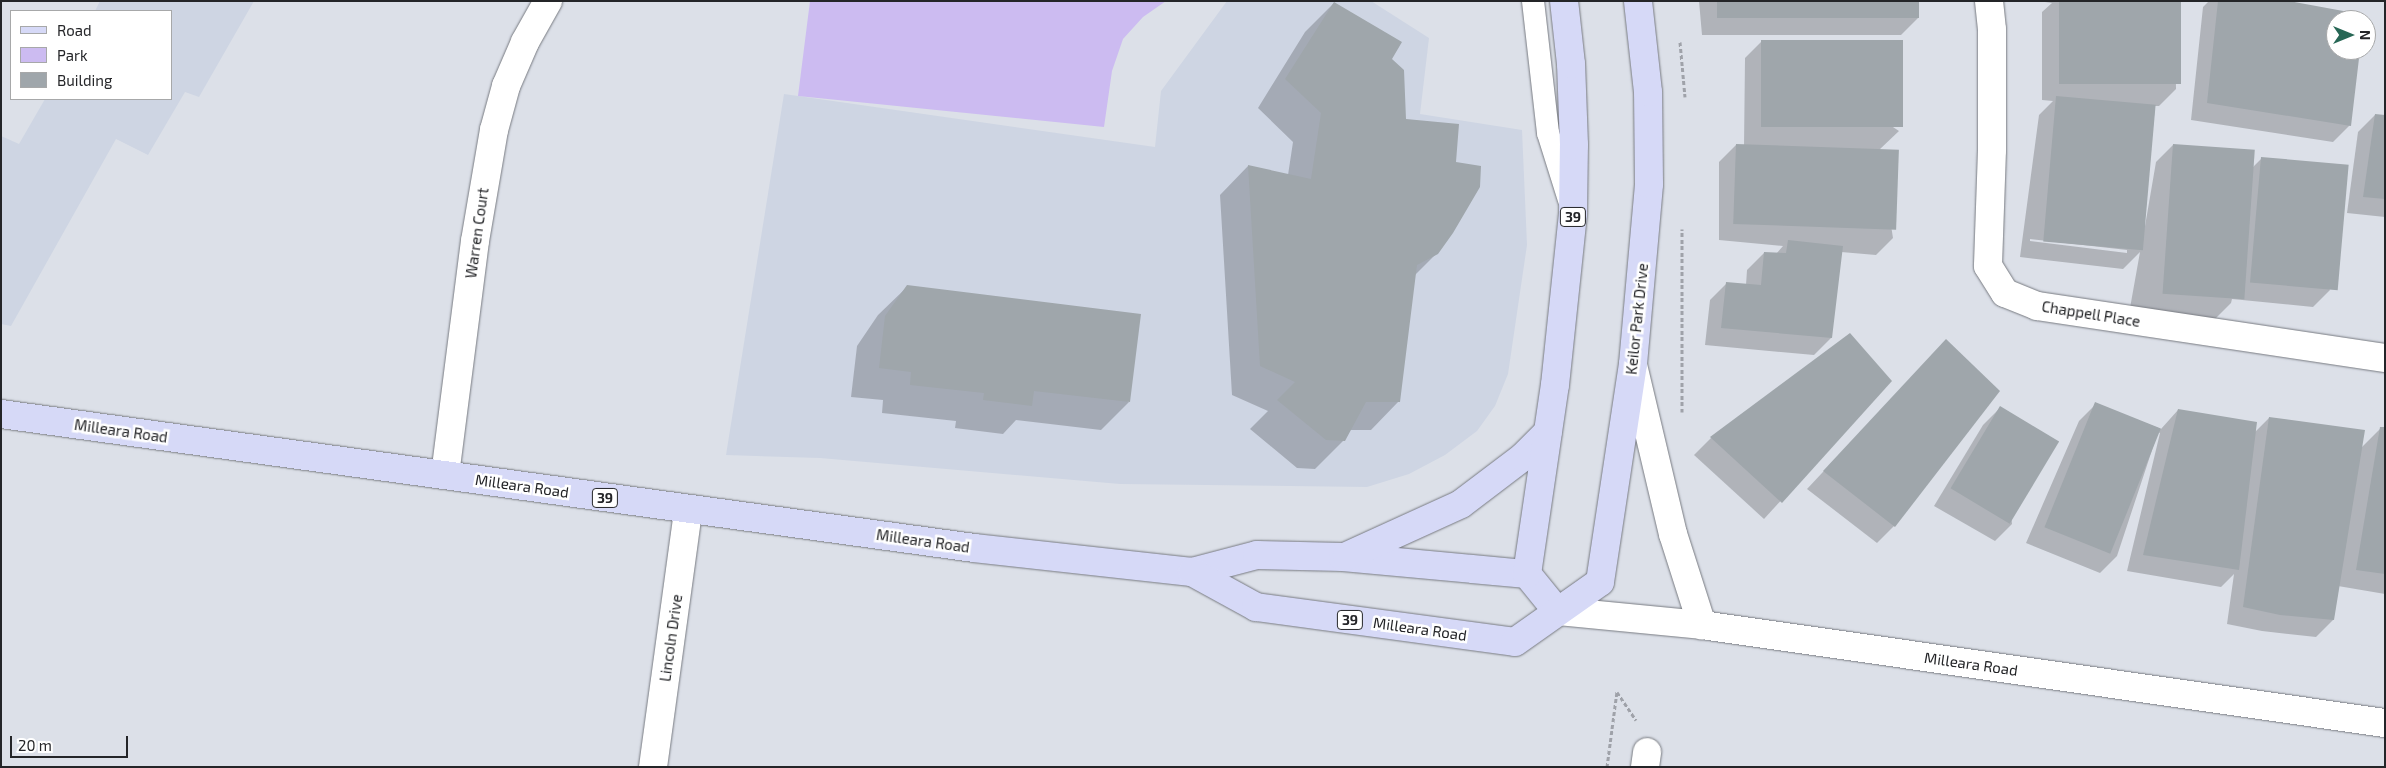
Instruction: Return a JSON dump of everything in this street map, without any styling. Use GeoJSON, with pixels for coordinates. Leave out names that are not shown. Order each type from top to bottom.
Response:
{"type":"FeatureCollection","features":[{"type":"Feature","properties":{"kind":"main road","name":"39"},"geometry":{"type":"LineString","coordinates":[[1527,574],[1548,432],[1566,288],[1573,213],[1574,145],[1571,64],[1564,1]]}},
{"type":"Feature","properties":{"kind":"main road","name":"Keilor Park Drive"},"geometry":{"type":"LineString","coordinates":[[1557,611],[1600,582],[1632,364],[1649,184],[1648,92],[1638,1]]}},
{"type":"Feature","properties":{"kind":"main road","name":"Milleara Road"},"geometry":{"type":"LineString","coordinates":[[1,414],[974,548],[1192,572],[1257,555],[1343,557],[1527,574]]}},
{"type":"Feature","properties":{"kind":"main road","name":"39"},"geometry":{"type":"LineString","coordinates":[[1343,557],[1461,504],[1523,457],[1548,432]]}},
{"type":"Feature","properties":{"kind":"main road","name":"Milleara Road"},"geometry":{"type":"LineString","coordinates":[[1192,572],[1256,607],[1515,642],[1557,611]]}},
{"type":"Feature","properties":{"kind":"main road"},"geometry":{"type":"LineString","coordinates":[[1527,574],[1557,611]]}},
{"type":"Feature","properties":{"kind":"street","name":"Warren Court"},"geometry":{"type":"LineString","coordinates":[[445,475],[475,241],[494,130],[510,78],[525,42],[548,1]]}},
{"type":"Feature","properties":{"kind":"street","name":"Chappell Place"},"geometry":{"type":"LineString","coordinates":[[1989,1],[1992,30],[1992,150],[1988,266],[2005,293],[2037,306],[2385,358]]}},
{"type":"Feature","properties":{"kind":"street"},"geometry":{"type":"LineString","coordinates":[[1632,364],[1673,534],[1702,625]]}},
{"type":"Feature","properties":{"kind":"street","name":"Lincoln Drive"},"geometry":{"type":"LineString","coordinates":[[653,767],[688,510]]}},
{"type":"Feature","properties":{"kind":"street","name":"Milleara Road"},"geometry":{"type":"LineString","coordinates":[[1557,611],[1702,625],[2385,723]]}},
{"type":"Feature","properties":{"kind":"lane"},"geometry":{"type":"LineString","coordinates":[[1533,1],[1548,133],[1573,213]]}},
{"type":"Feature","properties":{"kind":"path"},"geometry":{"type":"LineString","coordinates":[[1680,39],[1686,87],[1685,106]]}},
{"type":"Feature","properties":{"kind":"path"},"geometry":{"type":"LineString","coordinates":[[1682,222],[1683,422]]}},
{"type":"Feature","properties":{"kind":"path"},"geometry":{"type":"LineString","coordinates":[[1606,767],[1617,691]]}},
{"type":"Feature","properties":{"kind":"shaded area"},"geometry":{"type":"Polygon","coordinates":[[[100,1],[254,1],[199,97],[185,92],[148,155],[116,139],[11,326],[1,324],[1,136],[19,144],[44,100],[172,100],[172,10],[96,10],[100,1]]]}},
{"type":"Feature","properties":{"kind":"shaded area"},"geometry":{"type":"Polygon","coordinates":[[[1227,1],[1371,1],[1429,38],[1420,114],[1522,130],[1527,245],[1508,374],[1495,406],[1477,431],[1445,455],[1409,474],[1367,487],[1120,484],[820,458],[726,455],[784,94],[1155,147],[1161,91],[1227,1]]]}},
{"type":"Feature","properties":{"kind":"green space"},"geometry":{"type":"Polygon","coordinates":[[[810,1],[1166,1],[1143,17],[1123,39],[1112,71],[1104,127],[798,96],[810,1]]]}},
{"type":"Feature","properties":{"kind":"building"},"geometry":{"type":"Polygon","coordinates":[[[1717,1],[1919,1],[1919,18],[1717,18],[1717,1]]]}},
{"type":"Feature","properties":{"kind":"building"},"geometry":{"type":"Polygon","coordinates":[[[2059,1],[2181,1],[2181,84],[2059,84],[2059,1]]]}},
{"type":"Feature","properties":{"kind":"building"},"geometry":{"type":"Polygon","coordinates":[[[2218,1],[2289,1],[2338,10],[2326,10],[2326,60],[2359,60],[2351,126],[2207,103],[2218,1]]]}},
{"type":"Feature","properties":{"kind":"building"},"geometry":{"type":"Polygon","coordinates":[[[1334,2],[1402,42],[1392,59],[1404,70],[1406,119],[1459,124],[1456,162],[1481,166],[1480,187],[1453,233],[1438,254],[1417,265],[1400,402],[1366,402],[1345,441],[1326,440],[1277,400],[1295,382],[1260,366],[1248,165],[1311,179],[1321,113],[1285,79],[1334,2]]]}},
{"type":"Feature","properties":{"kind":"building"},"geometry":{"type":"Polygon","coordinates":[[[1761,40],[1903,40],[1903,127],[1761,127],[1761,40]]]}},
{"type":"Feature","properties":{"kind":"building"},"geometry":{"type":"Polygon","coordinates":[[[2056,96],[2156,105],[2143,250],[2043,241],[2056,96]]]}},
{"type":"Feature","properties":{"kind":"building"},"geometry":{"type":"Polygon","coordinates":[[[2375,114],[2385,115],[2385,199],[2363,197],[2375,114]]]}},
{"type":"Feature","properties":{"kind":"building"},"geometry":{"type":"Polygon","coordinates":[[[1736,144],[1899,150],[1896,230],[1733,224],[1736,144]]]}},
{"type":"Feature","properties":{"kind":"building"},"geometry":{"type":"Polygon","coordinates":[[[2173,144],[2255,150],[2244,299],[2163,294],[2173,144]]]}},
{"type":"Feature","properties":{"kind":"building"},"geometry":{"type":"Polygon","coordinates":[[[2261,157],[2349,165],[2338,290],[2250,283],[2261,157]]]}},
{"type":"Feature","properties":{"kind":"building"},"geometry":{"type":"Polygon","coordinates":[[[1788,240],[1843,246],[1832,338],[1721,328],[1726,282],[1761,285],[1764,252],[1786,253],[1788,240]]]}},
{"type":"Feature","properties":{"kind":"building"},"geometry":{"type":"Polygon","coordinates":[[[907,285],[1141,314],[1130,402],[1034,391],[1032,406],[983,400],[984,393],[910,385],[911,372],[879,368],[885,316],[907,285]]]}},
{"type":"Feature","properties":{"kind":"building"},"geometry":{"type":"Polygon","coordinates":[[[1850,333],[1892,381],[1782,503],[1710,437],[1850,333]]]}},
{"type":"Feature","properties":{"kind":"building"},"geometry":{"type":"Polygon","coordinates":[[[1946,339],[2000,391],[1895,527],[1823,471],[1946,339]]]}},
{"type":"Feature","properties":{"kind":"building"},"geometry":{"type":"Polygon","coordinates":[[[2095,402],[2161,429],[2110,554],[2044,527],[2095,402]]]}},
{"type":"Feature","properties":{"kind":"building"},"geometry":{"type":"Polygon","coordinates":[[[2000,406],[2059,442],[2010,524],[1951,488],[2000,406]]]}},
{"type":"Feature","properties":{"kind":"building"},"geometry":{"type":"Polygon","coordinates":[[[2178,409],[2257,422],[2239,570],[2143,555],[2178,409]]]}},
{"type":"Feature","properties":{"kind":"building"},"geometry":{"type":"Polygon","coordinates":[[[2269,417],[2365,430],[2334,620],[2280,615],[2243,607],[2269,417]]]}},
{"type":"Feature","properties":{"kind":"building"},"geometry":{"type":"Polygon","coordinates":[[[2380,427],[2385,427],[2385,574],[2356,570],[2380,427]]]}}]}
